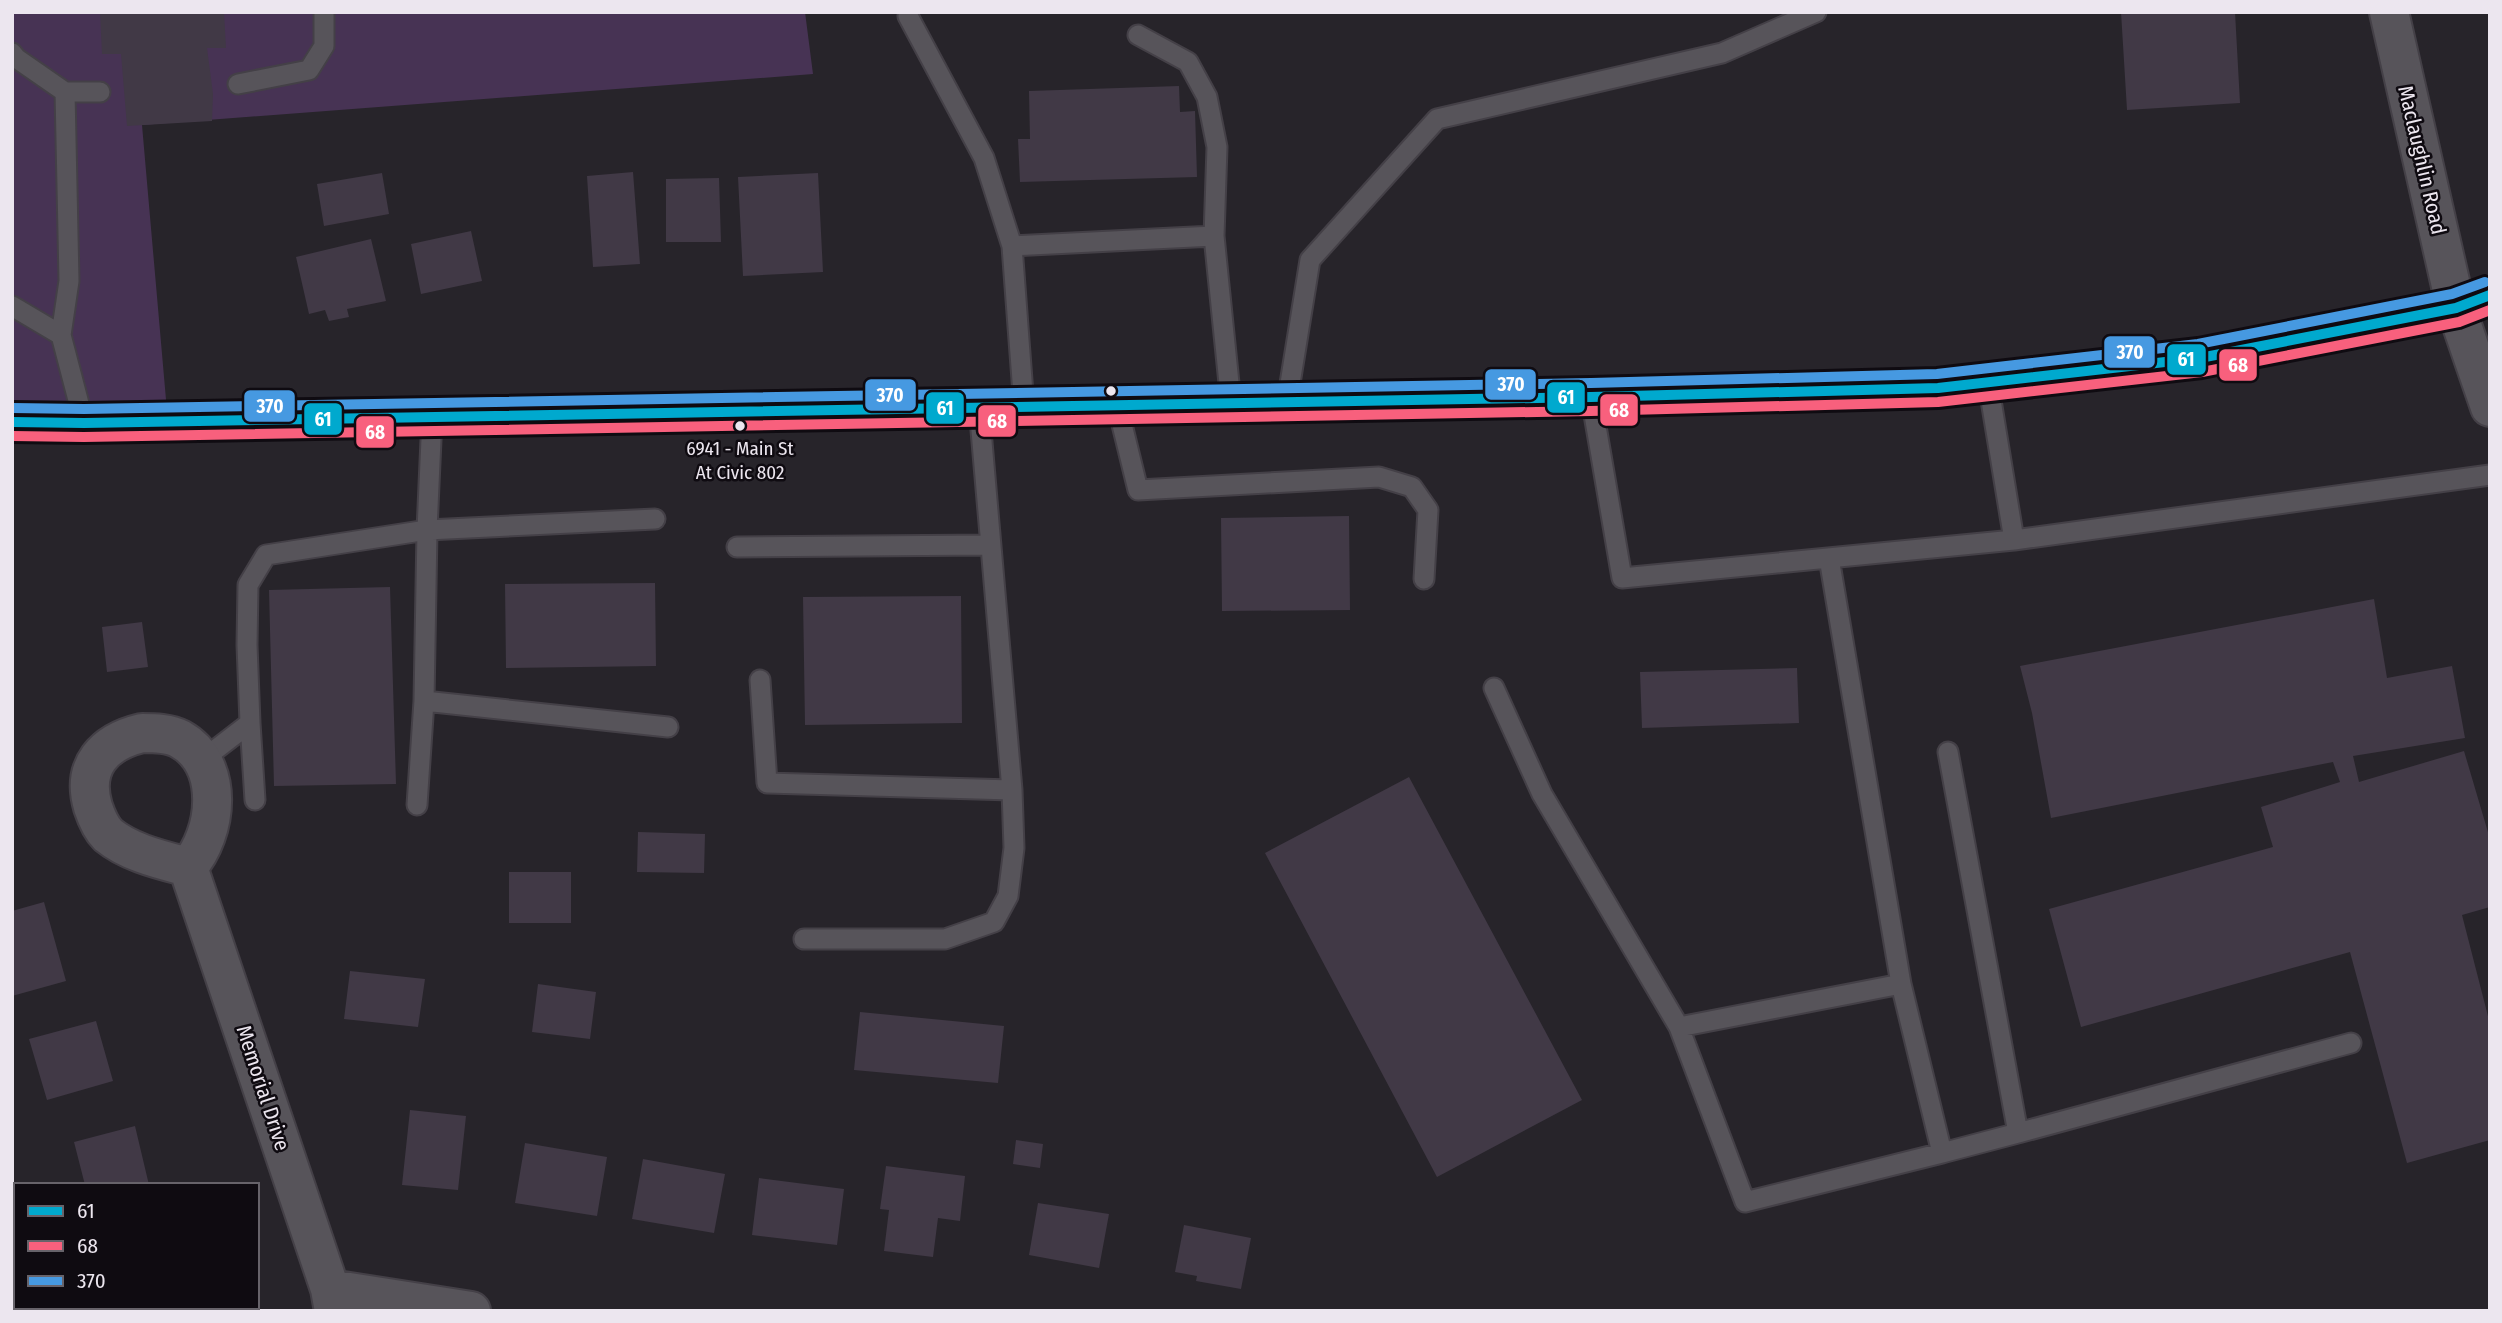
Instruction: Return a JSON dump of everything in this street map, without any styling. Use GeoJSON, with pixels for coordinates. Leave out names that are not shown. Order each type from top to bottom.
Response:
{"type":"FeatureCollection","features":[{"type":"Feature","properties":{"kind":"main road"},"geometry":{"type":"LineString","coordinates":[[12,422],[84,423],[1591,397],[1938,388],[2200,358],[2473,302]]}},
{"type":"Feature","properties":{"kind":"street","name":"Maclaughlin Road"},"geometry":{"type":"LineString","coordinates":[[2389,12],[2473,302],[2490,407]]}},
{"type":"Feature","properties":{"kind":"street"},"geometry":{"type":"LineString","coordinates":[[142,733],[162,733],[181,739],[202,760],[211,783],[211,810],[204,844],[188,867],[145,855],[107,835],[92,804],[91,777],[93,766],[108,747],[117,741],[142,733]]}},
{"type":"Feature","properties":{"kind":"street","name":"Memorial Drive"},"geometry":{"type":"LineString","coordinates":[[188,867],[332,1300]]}},
{"type":"Feature","properties":{"kind":"street"},"geometry":{"type":"LineString","coordinates":[[332,1300],[471,1311]]}},
{"type":"Feature","properties":{"kind":"lane"},"geometry":{"type":"LineString","coordinates":[[238,84],[309,70],[324,46],[324,12]]}},
{"type":"Feature","properties":{"kind":"lane"},"geometry":{"type":"LineString","coordinates":[[1287,402],[1310,260],[1437,119],[1722,53],[1816,12]]}},
{"type":"Feature","properties":{"kind":"lane"},"geometry":{"type":"LineString","coordinates":[[908,16],[984,158],[1012,246],[1024,407]]}},
{"type":"Feature","properties":{"kind":"lane"},"geometry":{"type":"LineString","coordinates":[[1138,35],[1188,62],[1208,97],[1217,148],[1214,236],[1231,403]]}},
{"type":"Feature","properties":{"kind":"lane"},"geometry":{"type":"LineString","coordinates":[[12,53],[65,92],[100,92]]}},
{"type":"Feature","properties":{"kind":"lane"},"geometry":{"type":"LineString","coordinates":[[65,92],[69,281],[61,334],[84,423]]}},
{"type":"Feature","properties":{"kind":"lane"},"geometry":{"type":"LineString","coordinates":[[1012,246],[1214,236]]}},
{"type":"Feature","properties":{"kind":"lane"},"geometry":{"type":"LineString","coordinates":[[12,306],[61,334]]}},
{"type":"Feature","properties":{"kind":"lane"},"geometry":{"type":"LineString","coordinates":[[1988,382],[2014,540]]}},
{"type":"Feature","properties":{"kind":"lane"},"geometry":{"type":"LineString","coordinates":[[1591,397],[1622,578],[2014,540],[2490,475]]}},
{"type":"Feature","properties":{"kind":"lane"},"geometry":{"type":"LineString","coordinates":[[1117,404],[1138,490],[1379,477],[1412,487],[1427,510],[1424,579]]}},
{"type":"Feature","properties":{"kind":"lane"},"geometry":{"type":"LineString","coordinates":[[804,939],[945,939],[994,922],[1008,896],[1013,860],[1012,790],[979,407]]}},
{"type":"Feature","properties":{"kind":"lane"},"geometry":{"type":"LineString","coordinates":[[417,805],[424,701],[432,417]]}},
{"type":"Feature","properties":{"kind":"lane"},"geometry":{"type":"LineString","coordinates":[[256,800],[247,645],[248,585],[266,555],[427,530],[655,519]]}},
{"type":"Feature","properties":{"kind":"lane"},"geometry":{"type":"LineString","coordinates":[[737,547],[990,545]]}},
{"type":"Feature","properties":{"kind":"lane"},"geometry":{"type":"LineString","coordinates":[[1829,558],[1901,984],[1942,1153]]}},
{"type":"Feature","properties":{"kind":"lane"},"geometry":{"type":"LineString","coordinates":[[760,680],[767,783],[1012,790]]}},
{"type":"Feature","properties":{"kind":"lane"},"geometry":{"type":"LineString","coordinates":[[1494,688],[1542,794],[1679,1027],[1745,1202],[1942,1153],[2351,1043]]}},
{"type":"Feature","properties":{"kind":"lane"},"geometry":{"type":"LineString","coordinates":[[424,701],[668,727]]}},
{"type":"Feature","properties":{"kind":"lane"},"geometry":{"type":"LineString","coordinates":[[202,760],[250,723]]}},
{"type":"Feature","properties":{"kind":"lane"},"geometry":{"type":"LineString","coordinates":[[1948,751],[2018,1133]]}},
{"type":"Feature","properties":{"kind":"lane"},"geometry":{"type":"LineString","coordinates":[[1679,1027],[1901,984]]}},
{"type":"Feature","properties":{"kind":"shaded area"},"geometry":{"type":"Polygon","coordinates":[[[12,12],[805,12],[813,74],[142,125],[167,411],[12,409],[12,12]]]}},
{"type":"Feature","properties":{"kind":"building"},"geometry":{"type":"Polygon","coordinates":[[[100,12],[224,12],[226,48],[207,48],[213,94],[212,121],[127,126],[121,54],[102,54],[100,12]]]}},
{"type":"Feature","properties":{"kind":"building"},"geometry":{"type":"Polygon","coordinates":[[[2121,12],[2235,12],[2240,103],[2127,110],[2121,12]]]}},
{"type":"Feature","properties":{"kind":"building"},"geometry":{"type":"Polygon","coordinates":[[[1179,86],[1180,112],[1195,111],[1197,177],[1020,182],[1018,139],[1030,139],[1029,91],[1179,86]]]}},
{"type":"Feature","properties":{"kind":"building"},"geometry":{"type":"Polygon","coordinates":[[[633,172],[640,264],[593,267],[587,176],[633,172]]]}},
{"type":"Feature","properties":{"kind":"building"},"geometry":{"type":"Polygon","coordinates":[[[382,173],[389,214],[324,226],[317,184],[382,173]]]}},
{"type":"Feature","properties":{"kind":"building"},"geometry":{"type":"Polygon","coordinates":[[[818,173],[823,272],[743,276],[738,177],[818,173]]]}},
{"type":"Feature","properties":{"kind":"building"},"geometry":{"type":"Polygon","coordinates":[[[719,178],[721,242],[666,242],[666,179],[719,178]]]}},
{"type":"Feature","properties":{"kind":"building"},"geometry":{"type":"Polygon","coordinates":[[[471,231],[482,281],[421,294],[411,244],[471,231]]]}},
{"type":"Feature","properties":{"kind":"building"},"geometry":{"type":"Polygon","coordinates":[[[371,239],[386,301],[347,309],[349,317],[329,321],[325,310],[309,314],[296,257],[371,239]]]}},
{"type":"Feature","properties":{"kind":"building"},"geometry":{"type":"Polygon","coordinates":[[[1349,516],[1350,610],[1222,611],[1221,518],[1349,516]]]}},
{"type":"Feature","properties":{"kind":"building"},"geometry":{"type":"Polygon","coordinates":[[[655,583],[656,666],[506,668],[505,584],[655,583]]]}},
{"type":"Feature","properties":{"kind":"building"},"geometry":{"type":"Polygon","coordinates":[[[390,587],[396,784],[274,786],[269,590],[390,587]]]}},
{"type":"Feature","properties":{"kind":"building"},"geometry":{"type":"Polygon","coordinates":[[[961,596],[962,723],[805,725],[803,597],[961,596]]]}},
{"type":"Feature","properties":{"kind":"building"},"geometry":{"type":"Polygon","coordinates":[[[2374,599],[2387,678],[2452,666],[2465,738],[2353,756],[2359,782],[2464,751],[2490,839],[2490,907],[2462,915],[2490,1024],[2490,1140],[2407,1163],[2350,952],[2081,1027],[2049,909],[2273,847],[2261,807],[2340,782],[2333,762],[2051,818],[2032,713],[2020,666],[2374,599]]]}},
{"type":"Feature","properties":{"kind":"building"},"geometry":{"type":"Polygon","coordinates":[[[142,622],[148,667],[107,672],[102,627],[142,622]]]}},
{"type":"Feature","properties":{"kind":"building"},"geometry":{"type":"Polygon","coordinates":[[[1797,668],[1799,723],[1642,728],[1640,672],[1797,668]]]}},
{"type":"Feature","properties":{"kind":"building"},"geometry":{"type":"Polygon","coordinates":[[[1409,777],[1582,1100],[1437,1177],[1265,853],[1409,777]]]}},
{"type":"Feature","properties":{"kind":"building"},"geometry":{"type":"Polygon","coordinates":[[[638,832],[705,834],[704,873],[637,872],[638,832]]]}},
{"type":"Feature","properties":{"kind":"building"},"geometry":{"type":"Polygon","coordinates":[[[509,872],[571,872],[571,923],[509,923],[509,872]]]}},
{"type":"Feature","properties":{"kind":"building"},"geometry":{"type":"Polygon","coordinates":[[[44,902],[66,981],[12,996],[12,911],[44,902]]]}},
{"type":"Feature","properties":{"kind":"building"},"geometry":{"type":"Polygon","coordinates":[[[350,971],[425,979],[418,1027],[344,1019],[350,971]]]}},
{"type":"Feature","properties":{"kind":"building"},"geometry":{"type":"Polygon","coordinates":[[[538,984],[596,992],[590,1039],[532,1032],[538,984]]]}},
{"type":"Feature","properties":{"kind":"building"},"geometry":{"type":"Polygon","coordinates":[[[860,1012],[1004,1026],[998,1083],[854,1070],[860,1012]]]}},
{"type":"Feature","properties":{"kind":"building"},"geometry":{"type":"Polygon","coordinates":[[[96,1021],[113,1081],[47,1100],[29,1039],[96,1021]]]}},
{"type":"Feature","properties":{"kind":"building"},"geometry":{"type":"Polygon","coordinates":[[[410,1110],[466,1116],[458,1190],[402,1185],[410,1110]]]}},
{"type":"Feature","properties":{"kind":"building"},"geometry":{"type":"Polygon","coordinates":[[[135,1126],[149,1183],[84,1183],[74,1142],[135,1126]]]}},
{"type":"Feature","properties":{"kind":"building"},"geometry":{"type":"Polygon","coordinates":[[[1016,1140],[1043,1144],[1040,1168],[1013,1164],[1016,1140]]]}},
{"type":"Feature","properties":{"kind":"building"},"geometry":{"type":"Polygon","coordinates":[[[525,1143],[607,1157],[597,1216],[515,1203],[525,1143]]]}},
{"type":"Feature","properties":{"kind":"building"},"geometry":{"type":"Polygon","coordinates":[[[643,1159],[725,1174],[714,1233],[632,1219],[643,1159]]]}},
{"type":"Feature","properties":{"kind":"building"},"geometry":{"type":"Polygon","coordinates":[[[886,1166],[965,1176],[960,1221],[938,1218],[933,1257],[884,1251],[889,1210],[880,1209],[886,1166]]]}},
{"type":"Feature","properties":{"kind":"building"},"geometry":{"type":"Polygon","coordinates":[[[759,1178],[844,1189],[837,1245],[752,1235],[759,1178]]]}},
{"type":"Feature","properties":{"kind":"building"},"geometry":{"type":"Polygon","coordinates":[[[1038,1203],[1109,1214],[1099,1268],[1029,1255],[1038,1203]]]}},
{"type":"Feature","properties":{"kind":"building"},"geometry":{"type":"Polygon","coordinates":[[[1184,1225],[1251,1238],[1241,1289],[1196,1281],[1197,1276],[1175,1272],[1184,1225]]]}},
{"type":"Feature","properties":{"kind":"building"},"geometry":{"type":"Polygon","coordinates":[[[132,1309],[185,1311],[133,1311],[132,1309]]]}},
{"type":"Feature","properties":{"kind":"transit line","name":"370"},"geometry":{"type":"LineString","coordinates":[[12,408],[84,409],[1591,383],[1937,374],[2198,344],[2452,294],[2485,282]]}},
{"type":"Feature","properties":{"kind":"transit line","name":"61"},"geometry":{"type":"LineString","coordinates":[[12,422],[84,423],[1591,397],[1938,388],[2200,358],[2456,308],[2490,295]]}},
{"type":"Feature","properties":{"kind":"transit line","name":"68"},"geometry":{"type":"LineString","coordinates":[[12,436],[84,437],[1591,411],[1938,402],[2202,372],[2459,322],[2490,310]]}},
{"type":"Feature","properties":{"kind":"place","name":"6941 - Main St At Civic 802"},"geometry":{"type":"Point","coordinates":[740,426]}}]}
